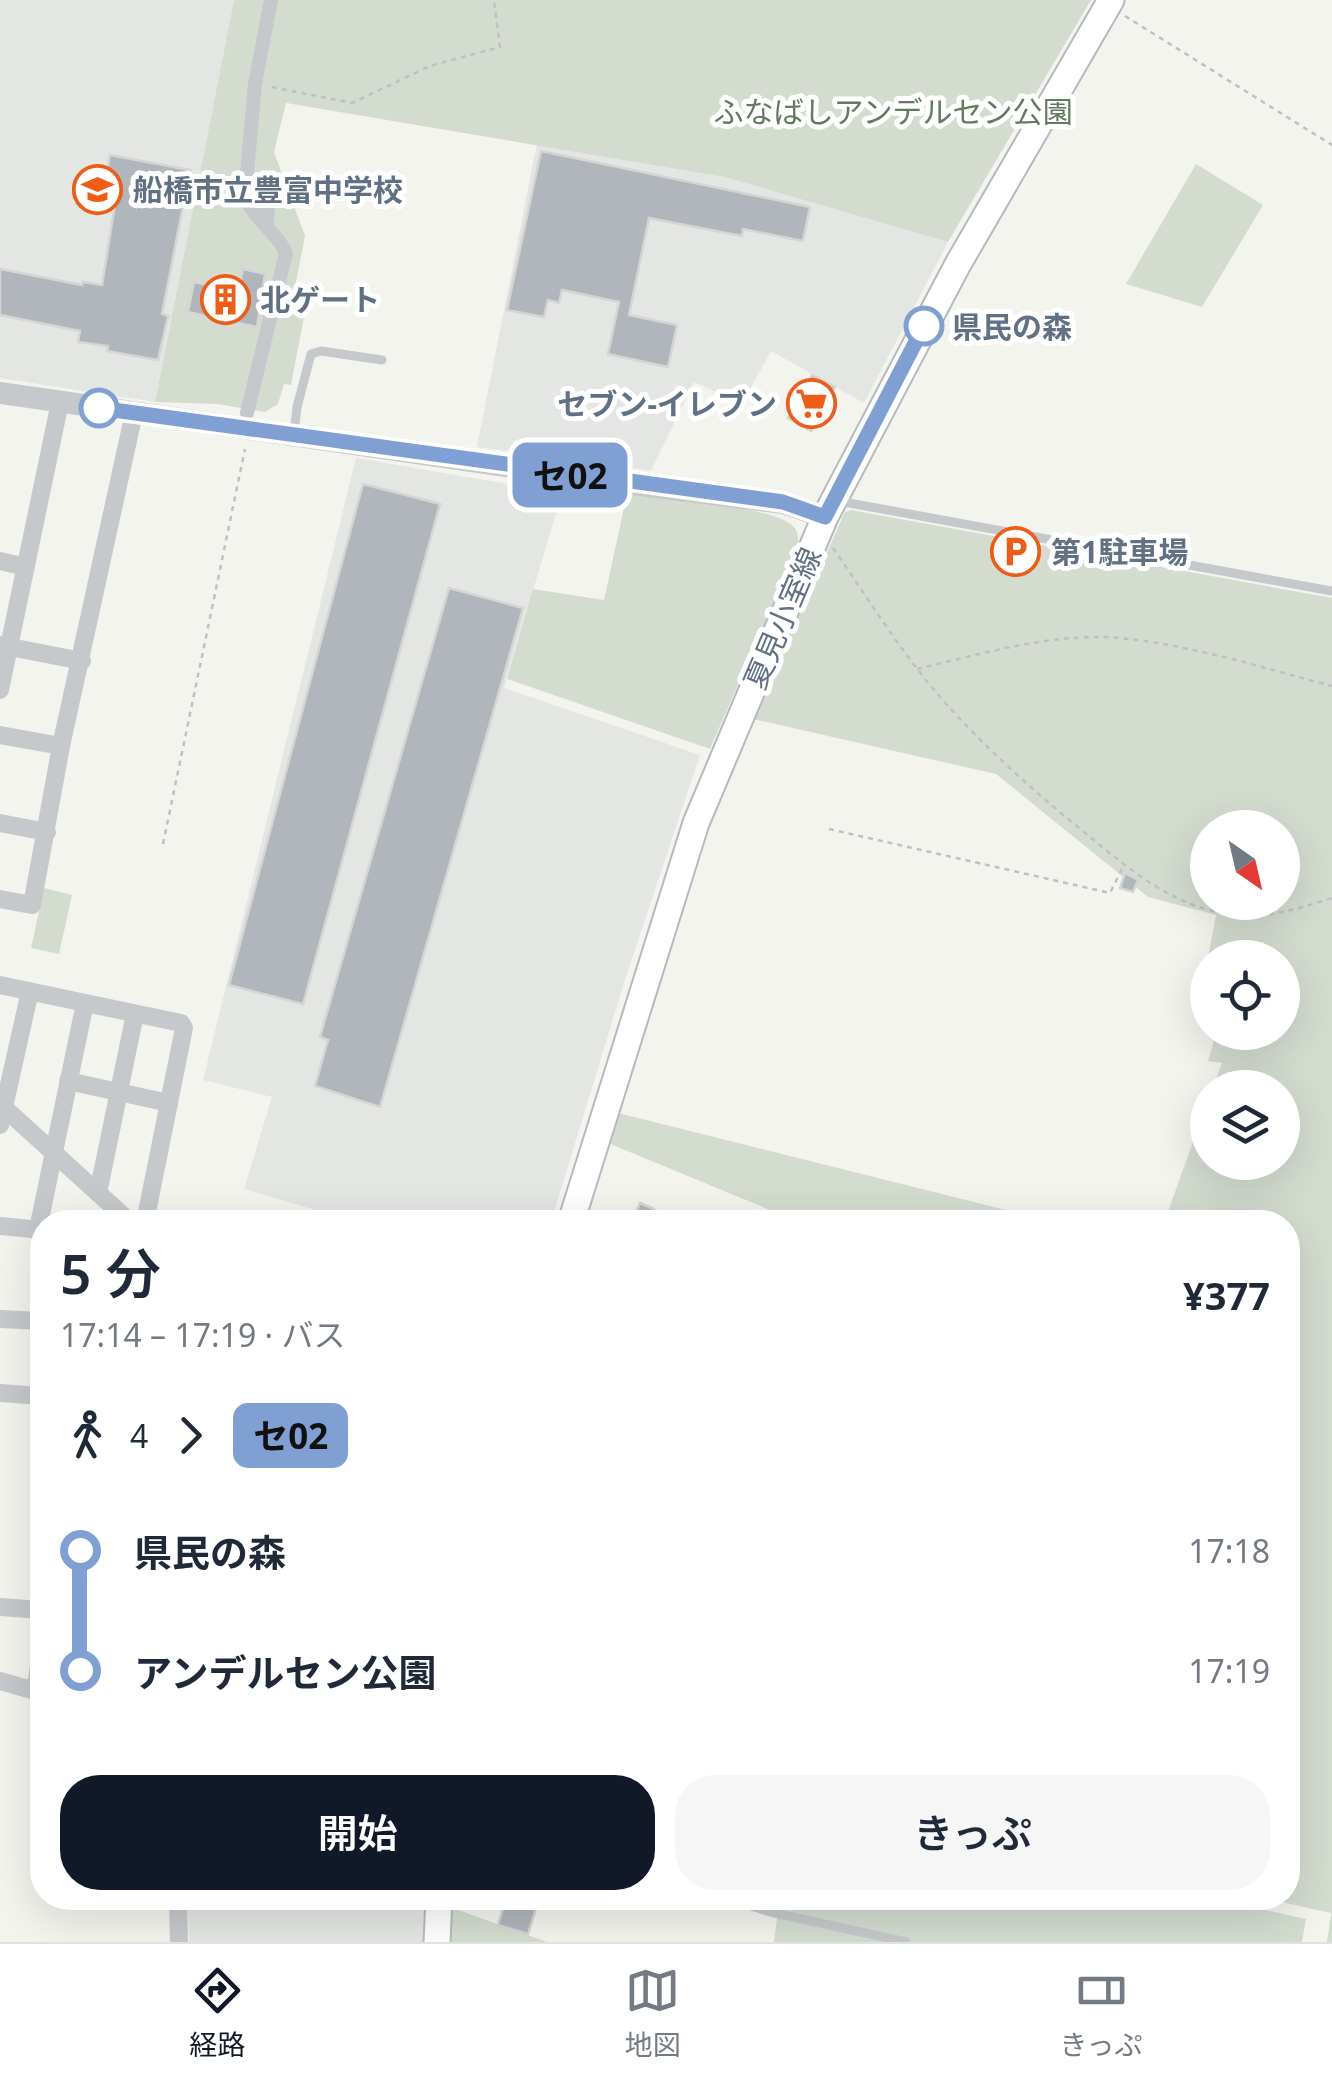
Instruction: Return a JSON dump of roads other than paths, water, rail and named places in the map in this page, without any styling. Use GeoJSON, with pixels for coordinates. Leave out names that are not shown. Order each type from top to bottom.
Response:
{"type":"FeatureCollection","features":[{"type":"Feature","properties":{"kind":"main road","name":"夏見小室線"},"geometry":{"type":"LineString","coordinates":[[575,1210],[696,823],[830,508],[958,264],[1109,3]]}},
{"type":"Feature","properties":{"kind":"main road"},"geometry":{"type":"LineString","coordinates":[[437,1942],[438,1910]]}},
{"type":"Feature","properties":{"kind":"street"},"geometry":{"type":"LineString","coordinates":[[248,420],[286,253],[248,204],[246,176],[256,84],[271,0]]}},
{"type":"Feature","properties":{"kind":"street"},"geometry":{"type":"LineString","coordinates":[[0,392],[134,413],[248,420],[294,434],[598,479],[830,508]]}},
{"type":"Feature","properties":{"kind":"street"},"geometry":{"type":"LineString","coordinates":[[0,690],[5,646],[60,402]]}},
{"type":"Feature","properties":{"kind":"street"},"geometry":{"type":"LineString","coordinates":[[0,899],[32,905],[61,746],[134,413]]}},
{"type":"Feature","properties":{"kind":"street"},"geometry":{"type":"LineString","coordinates":[[0,561],[26,566]]}},
{"type":"Feature","properties":{"kind":"street"},"geometry":{"type":"LineString","coordinates":[[5,646],[82,661]]}},
{"type":"Feature","properties":{"kind":"street"},"geometry":{"type":"LineString","coordinates":[[0,735],[61,746]]}},
{"type":"Feature","properties":{"kind":"street"},"geometry":{"type":"LineString","coordinates":[[0,823],[47,832]]}},
{"type":"Feature","properties":{"kind":"street"},"geometry":{"type":"LineString","coordinates":[[0,985],[181,1024],[184,1028],[147,1210]]}},
{"type":"Feature","properties":{"kind":"street"},"geometry":{"type":"LineString","coordinates":[[30,992],[1,1112],[53,1152],[117,1210]]}},
{"type":"Feature","properties":{"kind":"street"},"geometry":{"type":"LineString","coordinates":[[43,1210],[85,1003]]}},
{"type":"Feature","properties":{"kind":"street"},"geometry":{"type":"LineString","coordinates":[[98,1193],[135,1014]]}},
{"type":"Feature","properties":{"kind":"street"},"geometry":{"type":"LineString","coordinates":[[68,1082],[169,1103]]}},
{"type":"Feature","properties":{"kind":"street"},"geometry":{"type":"LineString","coordinates":[[0,1226],[30,1229]]}},
{"type":"Feature","properties":{"kind":"street"},"geometry":{"type":"LineString","coordinates":[[0,1319],[30,1320]]}},
{"type":"Feature","properties":{"kind":"street"},"geometry":{"type":"LineString","coordinates":[[0,1394],[30,1395]]}},
{"type":"Feature","properties":{"kind":"street"},"geometry":{"type":"LineString","coordinates":[[0,1607],[30,1609]]}},
{"type":"Feature","properties":{"kind":"street"},"geometry":{"type":"LineString","coordinates":[[0,1680],[30,1689]]}},
{"type":"Feature","properties":{"kind":"street"},"geometry":{"type":"LineString","coordinates":[[178,1910],[179,1942]]}},
{"type":"Feature","properties":{"kind":"lane"},"geometry":{"type":"LineString","coordinates":[[294,434],[311,354],[382,360]]}},
{"type":"Feature","properties":{"kind":"lane"},"geometry":{"type":"LineString","coordinates":[[830,508],[1332,591]]}},
{"type":"Feature","properties":{"kind":"lane"},"geometry":{"type":"LineString","coordinates":[[764,1910],[906,1942]]}},
{"type":"Feature","properties":{"kind":"place","name":"船橋市立豊富中学校"},"geometry":{"type":"Point","coordinates":[98,189]}},
{"type":"Feature","properties":{"kind":"place","name":"北ゲート"},"geometry":{"type":"Point","coordinates":[225,299]}},
{"type":"Feature","properties":{"kind":"place","name":"県民の森"},"geometry":{"type":"Point","coordinates":[924,326]}},
{"type":"Feature","properties":{"kind":"place","name":"セブン-イレブン"},"geometry":{"type":"Point","coordinates":[812,403]}},
{"type":"Feature","properties":{"kind":"place","name":"第1駐車場"},"geometry":{"type":"Point","coordinates":[1016,551]}},
{"type":"Feature","properties":{"kind":"park label","name":"ふなばしアンデルセン公園"},"geometry":{"type":"Point","coordinates":[893,111]}}]}
